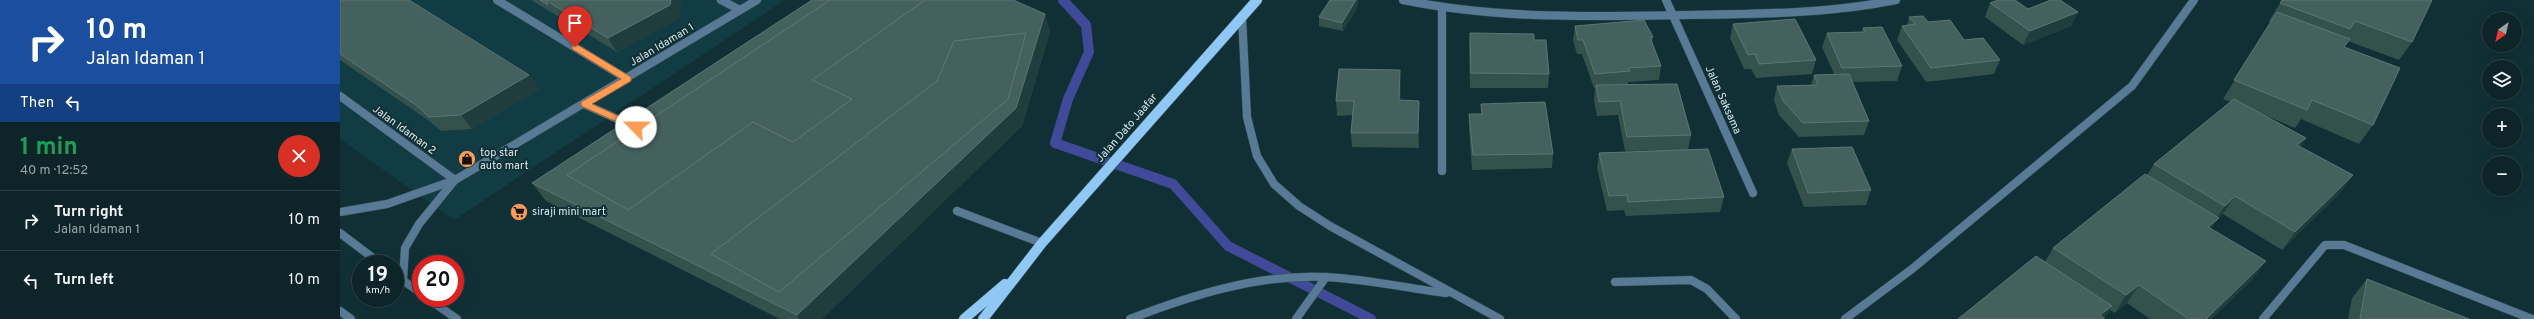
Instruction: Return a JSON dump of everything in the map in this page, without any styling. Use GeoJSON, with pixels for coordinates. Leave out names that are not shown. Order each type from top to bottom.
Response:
{"type":"FeatureCollection","features":[{"type":"Feature","properties":{"kind":"main road","name":"Jalan Dato Jaafar"},"geometry":{"type":"LineString","coordinates":[[983,319],[1042,243],[1257,0]]}},
{"type":"Feature","properties":{"kind":"main road","name":"Jalan Dato Jaafar"},"geometry":{"type":"LineString","coordinates":[[963,319],[1017,274]]}},
{"type":"Feature","properties":{"kind":"main road"},"geometry":{"type":"LineString","coordinates":[[992,319],[996,303]]}},
{"type":"Feature","properties":{"kind":"street"},"geometry":{"type":"LineString","coordinates":[[497,0],[628,79]]}},
{"type":"Feature","properties":{"kind":"street"},"geometry":{"type":"LineString","coordinates":[[721,0],[740,10]]}},
{"type":"Feature","properties":{"kind":"street","name":"Jalan Idaman 1"},"geometry":{"type":"LineString","coordinates":[[340,212],[387,204],[455,180],[628,79],[757,0]]}},
{"type":"Feature","properties":{"kind":"street"},"geometry":{"type":"LineString","coordinates":[[1403,0],[1442,9],[1507,16],[1672,15],[1861,8],[1896,0]]}},
{"type":"Feature","properties":{"kind":"street","name":"Jalan Saksama"},"geometry":{"type":"LineString","coordinates":[[1666,0],[1753,193]]}},
{"type":"Feature","properties":{"kind":"street"},"geometry":{"type":"LineString","coordinates":[[1845,319],[1912,269],[2132,86],[2194,0]]}},
{"type":"Feature","properties":{"kind":"street"},"geometry":{"type":"LineString","coordinates":[[1442,9],[1442,171]]}},
{"type":"Feature","properties":{"kind":"street"},"geometry":{"type":"LineString","coordinates":[[1242,16],[1246,106],[1256,150],[1266,174],[1282,193],[1330,226],[1500,319]]}},
{"type":"Feature","properties":{"kind":"street","name":"Jalan Idaman 2"},"geometry":{"type":"LineString","coordinates":[[340,96],[455,180]]}},
{"type":"Feature","properties":{"kind":"street"},"geometry":{"type":"LineString","coordinates":[[584,104],[636,127]]}},
{"type":"Feature","properties":{"kind":"street","name":"Jalan Idaman 1"},"geometry":{"type":"LineString","coordinates":[[404,264],[405,248],[419,224],[455,180]]}},
{"type":"Feature","properties":{"kind":"street"},"geometry":{"type":"LineString","coordinates":[[956,211],[1042,243]]}},
{"type":"Feature","properties":{"kind":"street"},"geometry":{"type":"LineString","coordinates":[[340,232],[369,255]]}},
{"type":"Feature","properties":{"kind":"street"},"geometry":{"type":"LineString","coordinates":[[2263,319],[2325,245],[2344,245],[2532,319]]}},
{"type":"Feature","properties":{"kind":"street"},"geometry":{"type":"LineString","coordinates":[[1130,319],[1167,304],[1240,284],[1305,277],[1326,277],[1453,294]]}},
{"type":"Feature","properties":{"kind":"street"},"geometry":{"type":"LineString","coordinates":[[1296,319],[1326,277]]}},
{"type":"Feature","properties":{"kind":"street"},"geometry":{"type":"LineString","coordinates":[[1615,282],[1691,280],[1707,289],[1736,319]]}},
{"type":"Feature","properties":{"kind":"street"},"geometry":{"type":"LineString","coordinates":[[404,281],[412,287]]}},
{"type":"Feature","properties":{"kind":"street"},"geometry":{"type":"LineString","coordinates":[[440,307],[457,319]]}},
{"type":"Feature","properties":{"kind":"street"},"geometry":{"type":"LineString","coordinates":[[340,311],[351,319]]}},
{"type":"Feature","properties":{"kind":"shaded area"},"geometry":{"type":"Polygon","coordinates":[[[340,0],[785,0],[454,220],[340,139],[340,0]]]}},
{"type":"Feature","properties":{"kind":"building"},"geometry":{"type":"Polygon","coordinates":[[[340,0],[409,0],[529,75],[461,115],[429,117],[416,105],[340,54],[340,0]]]}},
{"type":"Feature","properties":{"kind":"building"},"geometry":{"type":"Polygon","coordinates":[[[540,0],[545,0],[548,5],[540,0]]]}},
{"type":"Feature","properties":{"kind":"building"},"geometry":{"type":"Polygon","coordinates":[[[545,0],[671,0],[670,5],[608,38],[545,0]]]}},
{"type":"Feature","properties":{"kind":"building"},"geometry":{"type":"Polygon","coordinates":[[[812,0],[830,0],[567,175],[628,210],[753,122],[793,142],[852,99],[812,80],[925,0],[1013,0],[1045,14],[1016,108],[797,315],[532,183],[812,0]],[[1026,33],[954,41],[937,81],[711,254],[779,292],[1008,99],[1026,33]]]}},
{"type":"Feature","properties":{"kind":"building"},"geometry":{"type":"Polygon","coordinates":[[[830,0],[925,0],[812,80],[852,99],[793,142],[753,122],[628,210],[567,175],[830,0]]]}},
{"type":"Feature","properties":{"kind":"building"},"geometry":{"type":"Polygon","coordinates":[[[1330,0],[1356,0],[1342,23],[1319,17],[1330,0]]]}},
{"type":"Feature","properties":{"kind":"building"},"geometry":{"type":"Polygon","coordinates":[[[1998,0],[2015,0],[2028,9],[2051,0],[2060,0],[2078,12],[2030,31],[1990,3],[1998,0]]]}},
{"type":"Feature","properties":{"kind":"building"},"geometry":{"type":"Polygon","coordinates":[[[2282,0],[2432,0],[2412,42],[2355,21],[2350,29],[2280,3],[2282,0]]]}},
{"type":"Feature","properties":{"kind":"building"},"geometry":{"type":"Polygon","coordinates":[[[2277,12],[2350,39],[2344,47],[2400,68],[2373,125],[2312,100],[2307,110],[2234,80],[2277,12]]]}},
{"type":"Feature","properties":{"kind":"building"},"geometry":{"type":"Polygon","coordinates":[[[1923,16],[1928,22],[1950,20],[1964,40],[1983,38],[2000,60],[1931,68],[1902,26],[1915,24],[1909,17],[1923,16]]]}},
{"type":"Feature","properties":{"kind":"building"},"geometry":{"type":"Polygon","coordinates":[[[1795,19],[1816,60],[1759,64],[1755,54],[1748,55],[1733,24],[1795,19]]]}},
{"type":"Feature","properties":{"kind":"building"},"geometry":{"type":"Polygon","coordinates":[[[1644,20],[1653,37],[1650,37],[1661,66],[1628,68],[1630,71],[1595,74],[1583,40],[1578,40],[1575,26],[1644,20]]]}},
{"type":"Feature","properties":{"kind":"building"},"geometry":{"type":"Polygon","coordinates":[[[1882,27],[1902,66],[1842,68],[1827,33],[1865,32],[1863,28],[1882,27]]]}},
{"type":"Feature","properties":{"kind":"building"},"geometry":{"type":"Polygon","coordinates":[[[1026,33],[1008,99],[779,292],[711,254],[937,81],[954,41],[1026,33]]]}},
{"type":"Feature","properties":{"kind":"building"},"geometry":{"type":"Polygon","coordinates":[[[1470,33],[1534,34],[1534,40],[1546,40],[1549,74],[1471,73],[1470,33]]]}},
{"type":"Feature","properties":{"kind":"building"},"geometry":{"type":"Polygon","coordinates":[[[1339,69],[1400,70],[1399,100],[1419,101],[1418,133],[1351,133],[1354,101],[1336,101],[1339,69]]]}},
{"type":"Feature","properties":{"kind":"building"},"geometry":{"type":"Polygon","coordinates":[[[1849,74],[1869,121],[1803,123],[1783,101],[1777,86],[1818,85],[1814,75],[1849,74]]]}},
{"type":"Feature","properties":{"kind":"building"},"geometry":{"type":"Polygon","coordinates":[[[1677,84],[1691,135],[1627,137],[1620,101],[1599,102],[1596,85],[1677,84]]]}},
{"type":"Feature","properties":{"kind":"building"},"geometry":{"type":"Polygon","coordinates":[[[2234,99],[2306,138],[2297,145],[2353,175],[2295,232],[2235,196],[2225,206],[2154,164],[2234,99]]]}},
{"type":"Feature","properties":{"kind":"building"},"geometry":{"type":"Polygon","coordinates":[[[1545,102],[1553,154],[1473,155],[1469,114],[1482,114],[1481,104],[1545,102]]]}},
{"type":"Feature","properties":{"kind":"building"},"geometry":{"type":"Polygon","coordinates":[[[1852,147],[1871,190],[1808,193],[1792,149],[1852,147]]]}},
{"type":"Feature","properties":{"kind":"building"},"geometry":{"type":"Polygon","coordinates":[[[1708,149],[1724,197],[1628,202],[1627,195],[1609,196],[1599,153],[1708,149]]]}},
{"type":"Feature","properties":{"kind":"building"},"geometry":{"type":"Polygon","coordinates":[[[2145,174],[2219,218],[2208,227],[2266,261],[2206,319],[2189,319],[2139,285],[2126,295],[2053,248],[2145,174]]]}},
{"type":"Feature","properties":{"kind":"building"},"geometry":{"type":"Polygon","coordinates":[[[2036,256],[2112,306],[2100,315],[2105,319],[1958,319],[2036,256]]]}},
{"type":"Feature","properties":{"kind":"building"},"geometry":{"type":"Polygon","coordinates":[[[2367,279],[2469,319],[2360,319],[2367,279]]]}},
{"type":"Feature","properties":{"kind":"waterway"},"geometry":{"type":"LineString","coordinates":[[1063,0],[1086,25],[1089,52],[1068,99],[1055,143],[1173,184],[1228,246],[1371,319]]}},
{"type":"Feature","properties":{"kind":"place","name":"top star auto mart"},"geometry":{"type":"Point","coordinates":[467,159]}},
{"type":"Feature","properties":{"kind":"place","name":"siraji mini mart"},"geometry":{"type":"Point","coordinates":[519,212]}},
{"type":"Feature","properties":{"kind":"route"},"geometry":{"type":"LineString","coordinates":[[575,47],[628,79],[584,104],[636,127]]}}]}
